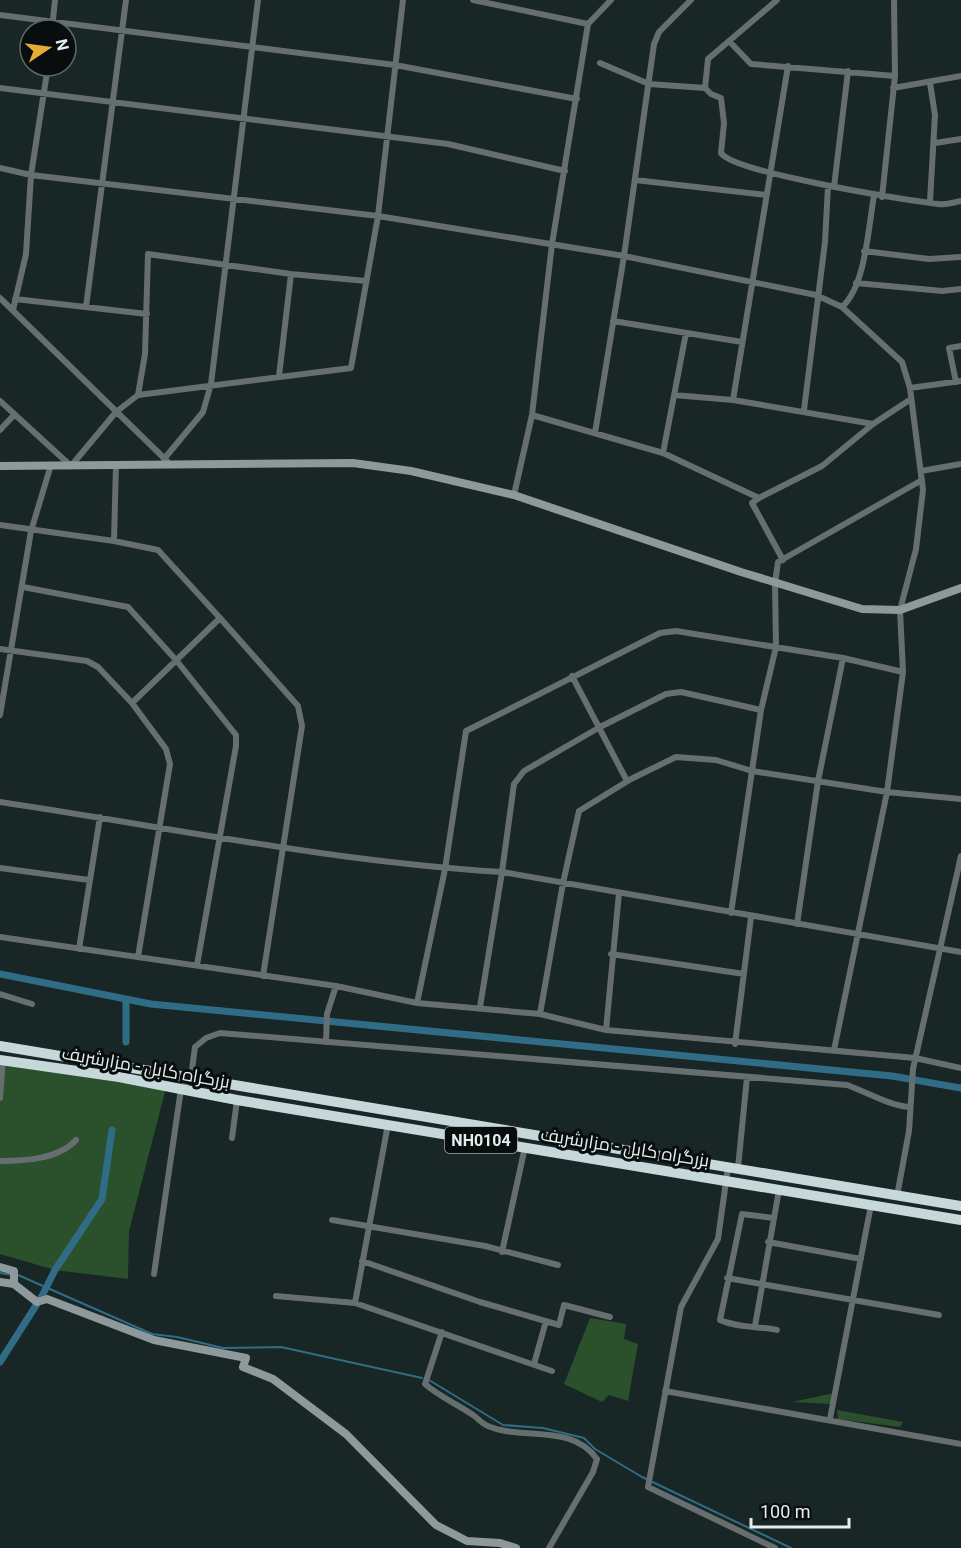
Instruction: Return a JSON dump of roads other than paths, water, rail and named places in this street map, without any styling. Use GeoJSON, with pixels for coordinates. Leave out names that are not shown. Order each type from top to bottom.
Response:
{"type":"FeatureCollection","features":[{"type":"Feature","properties":{"kind":"highway","name":"بزرگراه کابل - مزارشریف"},"geometry":{"type":"LineString","coordinates":[[0,1046],[961,1206]]}},
{"type":"Feature","properties":{"kind":"highway","name":"بزرگراه کابل - مزارشریف"},"geometry":{"type":"LineString","coordinates":[[1,1060],[961,1220]]}},
{"type":"Feature","properties":{"kind":"main road"},"geometry":{"type":"LineString","coordinates":[[0,466],[71,466],[167,461],[353,462],[411,471],[514,495],[862,609],[900,610],[961,588]]}},
{"type":"Feature","properties":{"kind":"main road"},"geometry":{"type":"LineString","coordinates":[[0,1267],[38,1302],[47,1299],[154,1340],[246,1358],[243,1367],[273,1379],[346,1434],[436,1525],[466,1541],[500,1543],[516,1548]]}},
{"type":"Feature","properties":{"kind":"main road"},"geometry":{"type":"LineString","coordinates":[[0,1282],[14,1278]]}},
{"type":"Feature","properties":{"kind":"street"},"geometry":{"type":"LineString","coordinates":[[53,18],[55,0]]}},
{"type":"Feature","properties":{"kind":"street"},"geometry":{"type":"LineString","coordinates":[[86,307],[124,30],[126,0]]}},
{"type":"Feature","properties":{"kind":"street"},"geometry":{"type":"LineString","coordinates":[[0,298],[167,461],[203,412],[211,384],[258,0]]}},
{"type":"Feature","properties":{"kind":"street"},"geometry":{"type":"LineString","coordinates":[[0,401],[71,466],[116,412],[138,395],[351,368],[378,216],[403,0]]}},
{"type":"Feature","properties":{"kind":"street"},"geometry":{"type":"LineString","coordinates":[[473,0],[588,24]]}},
{"type":"Feature","properties":{"kind":"street"},"geometry":{"type":"LineString","coordinates":[[514,495],[532,415],[552,244],[588,24],[611,0]]}},
{"type":"Feature","properties":{"kind":"street"},"geometry":{"type":"LineString","coordinates":[[595,433],[624,256],[654,44],[659,32],[691,0]]}},
{"type":"Feature","properties":{"kind":"street"},"geometry":{"type":"LineString","coordinates":[[705,88],[708,59],[777,0]]}},
{"type":"Feature","properties":{"kind":"street"},"geometry":{"type":"LineString","coordinates":[[882,197],[895,76],[894,0]]}},
{"type":"Feature","properties":{"kind":"street"},"geometry":{"type":"LineString","coordinates":[[0,15],[23,18]]}},
{"type":"Feature","properties":{"kind":"street"},"geometry":{"type":"LineString","coordinates":[[78,25],[395,65],[577,99]]}},
{"type":"Feature","properties":{"kind":"street"},"geometry":{"type":"LineString","coordinates":[[729,41],[751,64],[895,76]]}},
{"type":"Feature","properties":{"kind":"street"},"geometry":{"type":"LineString","coordinates":[[600,63],[649,84],[705,88],[711,94],[721,98],[724,114],[721,155],[770,171],[873,196],[930,201],[936,204],[961,201]]}},
{"type":"Feature","properties":{"kind":"street"},"geometry":{"type":"LineString","coordinates":[[734,399],[788,66]]}},
{"type":"Feature","properties":{"kind":"street"},"geometry":{"type":"LineString","coordinates":[[804,410],[816,295],[848,71]]}},
{"type":"Feature","properties":{"kind":"street"},"geometry":{"type":"LineString","coordinates":[[893,88],[961,76]]}},
{"type":"Feature","properties":{"kind":"street"},"geometry":{"type":"LineString","coordinates":[[14,310],[26,254],[31,175],[47,78]]}},
{"type":"Feature","properties":{"kind":"street"},"geometry":{"type":"LineString","coordinates":[[930,83],[935,115],[930,201]]}},
{"type":"Feature","properties":{"kind":"street"},"geometry":{"type":"LineString","coordinates":[[0,88],[448,144],[565,171]]}},
{"type":"Feature","properties":{"kind":"street"},"geometry":{"type":"LineString","coordinates":[[935,143],[961,139]]}},
{"type":"Feature","properties":{"kind":"street"},"geometry":{"type":"LineString","coordinates":[[0,168],[31,175],[378,216],[624,256],[816,295],[842,307],[902,362],[910,388],[922,480],[915,549],[900,610],[903,672],[887,792],[834,1050]]}},
{"type":"Feature","properties":{"kind":"street"},"geometry":{"type":"LineString","coordinates":[[635,180],[766,195]]}},
{"type":"Feature","properties":{"kind":"street"},"geometry":{"type":"LineString","coordinates":[[842,307],[852,297],[856,283],[873,196]]}},
{"type":"Feature","properties":{"kind":"street"},"geometry":{"type":"LineString","coordinates":[[864,250],[929,259],[961,257]]}},
{"type":"Feature","properties":{"kind":"street"},"geometry":{"type":"LineString","coordinates":[[138,395],[145,354],[148,254],[226,263],[291,274],[366,281]]}},
{"type":"Feature","properties":{"kind":"street"},"geometry":{"type":"LineString","coordinates":[[279,376],[291,274]]}},
{"type":"Feature","properties":{"kind":"street"},"geometry":{"type":"LineString","coordinates":[[856,283],[942,291],[961,289]]}},
{"type":"Feature","properties":{"kind":"street"},"geometry":{"type":"LineString","coordinates":[[15,299],[147,314]]}},
{"type":"Feature","properties":{"kind":"street"},"geometry":{"type":"LineString","coordinates":[[613,321],[742,342]]}},
{"type":"Feature","properties":{"kind":"street"},"geometry":{"type":"LineString","coordinates":[[663,453],[686,333]]}},
{"type":"Feature","properties":{"kind":"street"},"geometry":{"type":"LineString","coordinates":[[910,388],[959,382],[949,348],[961,346]]}},
{"type":"Feature","properties":{"kind":"street"},"geometry":{"type":"LineString","coordinates":[[674,395],[734,399],[873,424]]}},
{"type":"Feature","properties":{"kind":"street"},"geometry":{"type":"LineString","coordinates":[[783,560],[752,503],[822,466],[873,424],[911,399]]}},
{"type":"Feature","properties":{"kind":"street"},"geometry":{"type":"LineString","coordinates":[[0,430],[14,415]]}},
{"type":"Feature","properties":{"kind":"street"},"geometry":{"type":"LineString","coordinates":[[532,415],[663,453],[759,498]]}},
{"type":"Feature","properties":{"kind":"street"},"geometry":{"type":"LineString","coordinates":[[114,541],[116,464]]}},
{"type":"Feature","properties":{"kind":"street"},"geometry":{"type":"LineString","coordinates":[[921,471],[961,464]]}},
{"type":"Feature","properties":{"kind":"street"},"geometry":{"type":"LineString","coordinates":[[0,715],[31,531],[51,465]]}},
{"type":"Feature","properties":{"kind":"street"},"geometry":{"type":"LineString","coordinates":[[731,914],[760,710],[776,647],[775,582],[778,562],[922,480]]}},
{"type":"Feature","properties":{"kind":"street"},"geometry":{"type":"LineString","coordinates":[[0,525],[114,541],[158,550],[297,706],[302,726],[263,976]]}},
{"type":"Feature","properties":{"kind":"street"},"geometry":{"type":"LineString","coordinates":[[23,587],[128,607],[176,660],[236,735],[236,746],[197,965]]}},
{"type":"Feature","properties":{"kind":"street"},"geometry":{"type":"LineString","coordinates":[[132,703],[220,618]]}},
{"type":"Feature","properties":{"kind":"street"},"geometry":{"type":"LineString","coordinates":[[417,1002],[445,869],[466,731],[660,633],[676,631],[776,647],[843,658],[903,672]]}},
{"type":"Feature","properties":{"kind":"street"},"geometry":{"type":"LineString","coordinates":[[0,649],[87,661],[98,667],[132,703],[166,749],[170,764],[138,957]]}},
{"type":"Feature","properties":{"kind":"street"},"geometry":{"type":"LineString","coordinates":[[797,924],[818,781],[843,658]]}},
{"type":"Feature","properties":{"kind":"street"},"geometry":{"type":"LineString","coordinates":[[572,676],[627,781]]}},
{"type":"Feature","properties":{"kind":"street"},"geometry":{"type":"LineString","coordinates":[[480,1007],[514,784],[524,771],[600,727],[666,694],[681,692],[760,710]]}},
{"type":"Feature","properties":{"kind":"street"},"geometry":{"type":"LineString","coordinates":[[540,1014],[563,883],[579,811],[627,781],[676,757],[716,760],[752,771],[887,792],[961,799]]}},
{"type":"Feature","properties":{"kind":"street"},"geometry":{"type":"LineString","coordinates":[[0,802],[282,847],[445,869],[502,872],[731,914],[961,952]]}},
{"type":"Feature","properties":{"kind":"street"},"geometry":{"type":"LineString","coordinates":[[79,949],[100,817]]}},
{"type":"Feature","properties":{"kind":"street"},"geometry":{"type":"LineString","coordinates":[[897,1196],[909,1131],[909,1094],[915,1058],[961,856]]}},
{"type":"Feature","properties":{"kind":"street"},"geometry":{"type":"LineString","coordinates":[[0,868],[89,880]]}},
{"type":"Feature","properties":{"kind":"street"},"geometry":{"type":"LineString","coordinates":[[606,1030],[611,954],[619,893]]}},
{"type":"Feature","properties":{"kind":"street"},"geometry":{"type":"LineString","coordinates":[[735,1044],[751,917]]}},
{"type":"Feature","properties":{"kind":"street"},"geometry":{"type":"LineString","coordinates":[[0,937],[336,986],[417,1002],[540,1014],[606,1030],[735,1044],[915,1058],[961,1068]]}},
{"type":"Feature","properties":{"kind":"street"},"geometry":{"type":"LineString","coordinates":[[611,954],[744,974]]}},
{"type":"Feature","properties":{"kind":"street"},"geometry":{"type":"LineString","coordinates":[[326,1042],[327,1014],[336,986]]}},
{"type":"Feature","properties":{"kind":"street"},"geometry":{"type":"LineString","coordinates":[[0,994],[32,1004]]}},
{"type":"Feature","properties":{"kind":"street"},"geometry":{"type":"LineString","coordinates":[[154,1274],[181,1089],[191,1077],[195,1047],[206,1038],[220,1033],[847,1085],[888,1100],[896,1106],[909,1107]]}},
{"type":"Feature","properties":{"kind":"street"},"geometry":{"type":"LineString","coordinates":[[0,1098],[1,1060]]}},
{"type":"Feature","properties":{"kind":"street"},"geometry":{"type":"LineString","coordinates":[[747,1077],[733,1167],[726,1181],[718,1239],[681,1307],[648,1486],[775,1548]]}},
{"type":"Feature","properties":{"kind":"street"},"geometry":{"type":"LineString","coordinates":[[232,1138],[237,1100]]}},
{"type":"Feature","properties":{"kind":"street"},"geometry":{"type":"LineString","coordinates":[[354,1304],[388,1124]]}},
{"type":"Feature","properties":{"kind":"street"},"geometry":{"type":"LineString","coordinates":[[0,1161],[28,1161],[68,1149],[76,1140]]}},
{"type":"Feature","properties":{"kind":"street"},"geometry":{"type":"LineString","coordinates":[[502,1252],[525,1147]]}},
{"type":"Feature","properties":{"kind":"street"},"geometry":{"type":"LineString","coordinates":[[755,1326],[768,1242],[779,1191]]}},
{"type":"Feature","properties":{"kind":"street"},"geometry":{"type":"LineString","coordinates":[[830,1419],[871,1205]]}},
{"type":"Feature","properties":{"kind":"street"},"geometry":{"type":"LineString","coordinates":[[774,1218],[742,1214],[720,1320],[732,1326],[755,1326],[777,1330]]}},
{"type":"Feature","properties":{"kind":"street"},"geometry":{"type":"LineString","coordinates":[[332,1220],[485,1246],[558,1265]]}},
{"type":"Feature","properties":{"kind":"street"},"geometry":{"type":"LineString","coordinates":[[768,1242],[861,1259]]}},
{"type":"Feature","properties":{"kind":"street"},"geometry":{"type":"LineString","coordinates":[[362,1261],[480,1302],[560,1325],[564,1305],[610,1317]]}},
{"type":"Feature","properties":{"kind":"street"},"geometry":{"type":"LineString","coordinates":[[728,1278],[939,1316]]}},
{"type":"Feature","properties":{"kind":"street"},"geometry":{"type":"LineString","coordinates":[[276,1296],[354,1304],[552,1371]]}},
{"type":"Feature","properties":{"kind":"street"},"geometry":{"type":"LineString","coordinates":[[534,1364],[546,1321]]}},
{"type":"Feature","properties":{"kind":"street"},"geometry":{"type":"LineString","coordinates":[[442,1332],[425,1384],[486,1426],[518,1433],[531,1431],[560,1436],[591,1451],[597,1459],[593,1472],[549,1548]]}},
{"type":"Feature","properties":{"kind":"street"},"geometry":{"type":"LineString","coordinates":[[665,1391],[961,1444]]}},
{"type":"Feature","properties":{"kind":"waterway"},"geometry":{"type":"LineString","coordinates":[[0,974],[151,1004],[892,1076],[961,1088]]}},
{"type":"Feature","properties":{"kind":"waterway"},"geometry":{"type":"LineString","coordinates":[[126,999],[126,1042]]}},
{"type":"Feature","properties":{"kind":"waterway"},"geometry":{"type":"LineString","coordinates":[[0,1362],[42,1296],[55,1270],[102,1199],[112,1130]]}},
{"type":"Feature","properties":{"kind":"waterway"},"geometry":{"type":"LineString","coordinates":[[0,1273],[12,1275]]}},
{"type":"Feature","properties":{"kind":"waterway"},"geometry":{"type":"LineString","coordinates":[[18,1275],[152,1334],[177,1337],[223,1348],[281,1347],[422,1378]]}},
{"type":"Feature","properties":{"kind":"waterway"},"geometry":{"type":"LineString","coordinates":[[429,1380],[503,1425],[543,1428],[584,1438],[595,1449],[642,1477],[791,1548]]}}]}
